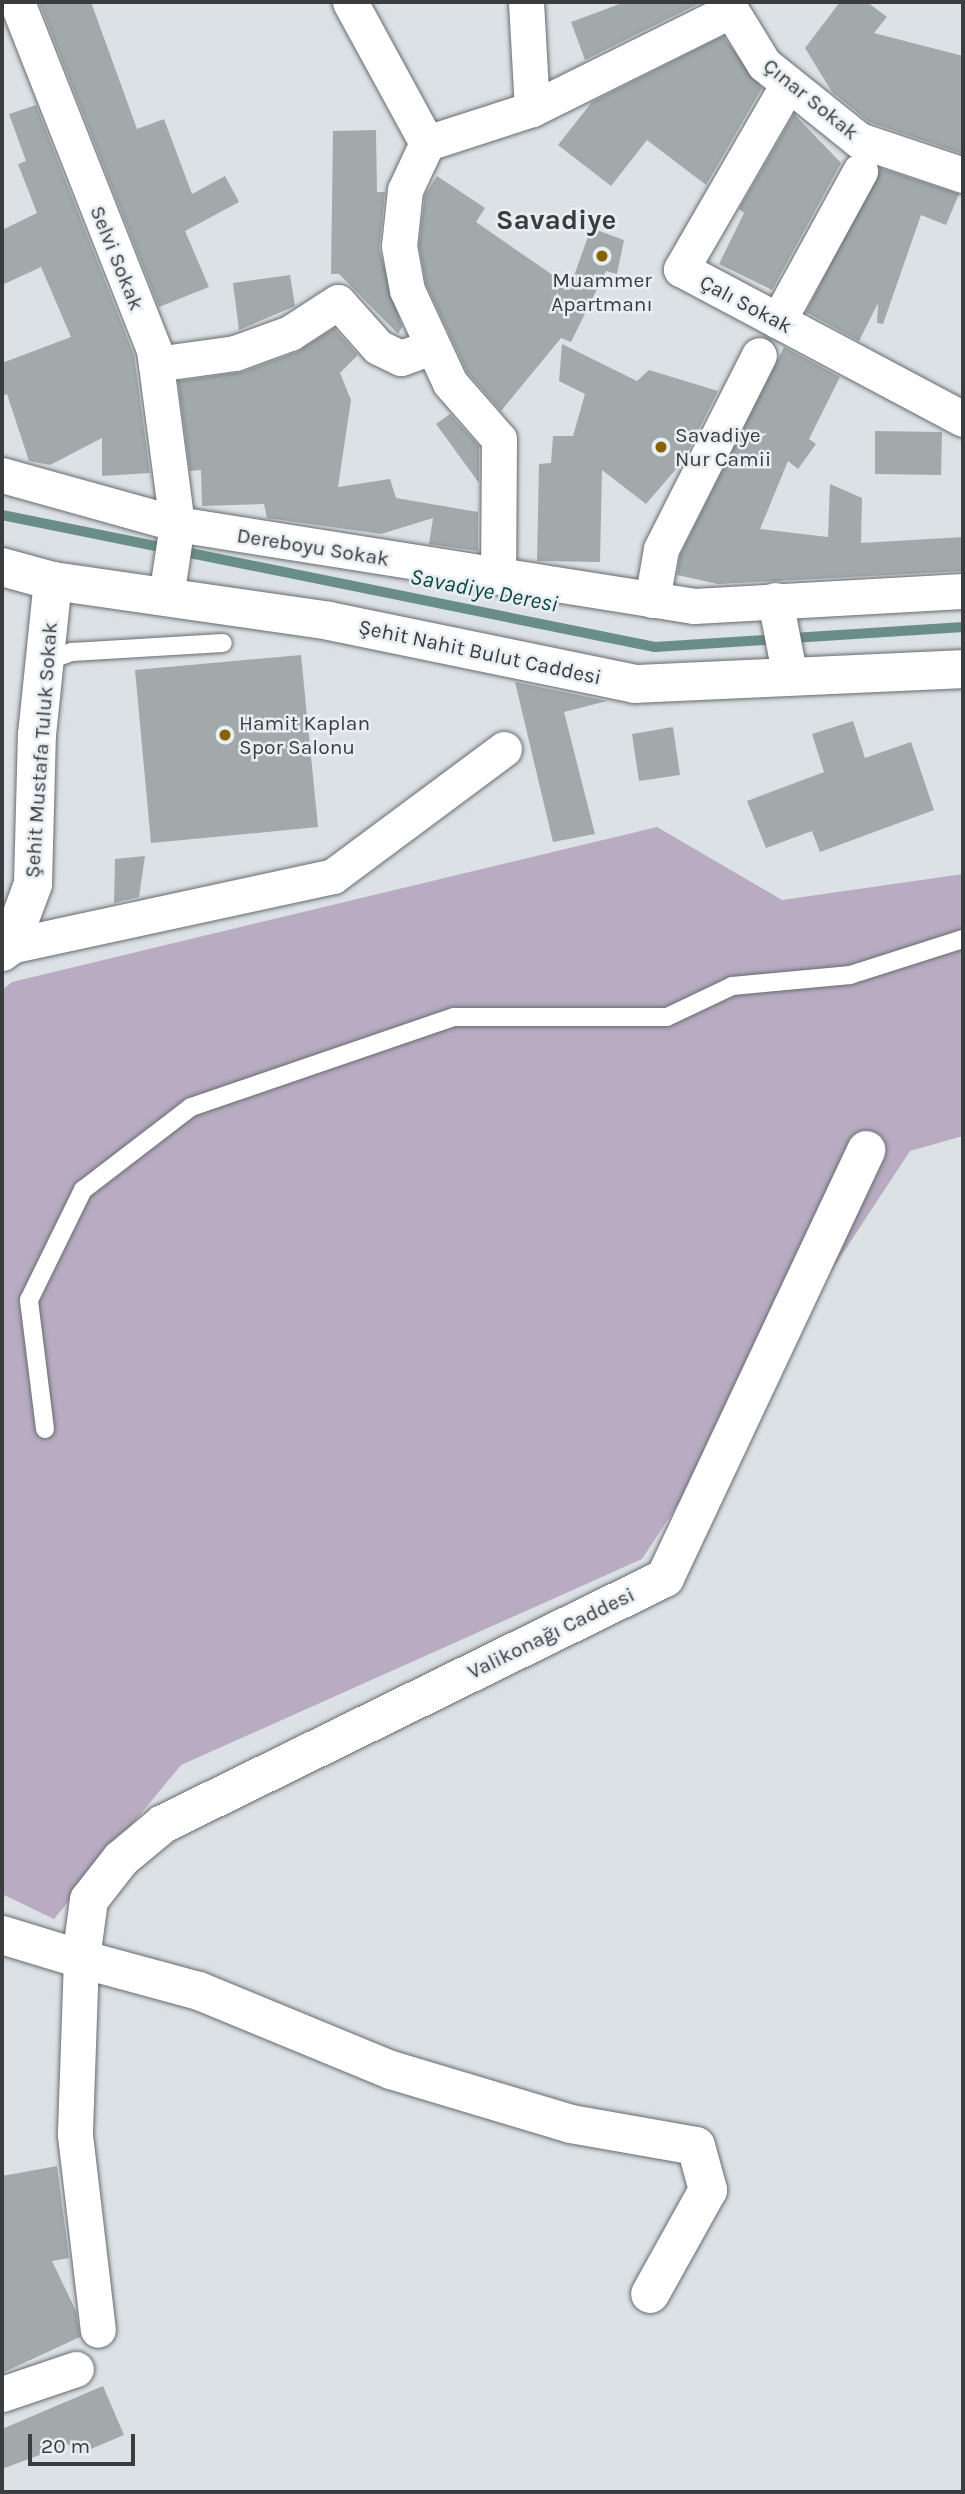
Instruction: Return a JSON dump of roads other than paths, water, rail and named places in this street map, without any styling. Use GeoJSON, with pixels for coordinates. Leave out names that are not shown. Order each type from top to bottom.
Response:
{"type":"FeatureCollection","features":[{"type":"Feature","properties":{"kind":"street","name":"Selvi Sokak"},"geometry":{"type":"LineString","coordinates":[[17,2],[156,364],[177,524],[166,597]]}},
{"type":"Feature","properties":{"kind":"street"},"geometry":{"type":"LineString","coordinates":[[350,2],[427,143]]}},
{"type":"Feature","properties":{"kind":"street"},"geometry":{"type":"LineString","coordinates":[[526,2],[532,109]]}},
{"type":"Feature","properties":{"kind":"street"},"geometry":{"type":"LineString","coordinates":[[498,577],[499,439],[450,383],[407,290],[399,246],[405,190],[427,143],[532,109],[729,6]]}},
{"type":"Feature","properties":{"kind":"street","name":"Çınar Sokak"},"geometry":{"type":"LineString","coordinates":[[729,6],[764,64],[859,140],[963,175]]}},
{"type":"Feature","properties":{"kind":"street","name":"Çalı Sokak"},"geometry":{"type":"LineString","coordinates":[[788,84],[681,269],[963,419]]}},
{"type":"Feature","properties":{"kind":"street"},"geometry":{"type":"LineString","coordinates":[[778,321],[860,171]]}},
{"type":"Feature","properties":{"kind":"street"},"geometry":{"type":"LineString","coordinates":[[156,364],[235,353],[290,333],[338,302],[378,347],[401,358],[431,346]]}},
{"type":"Feature","properties":{"kind":"street"},"geometry":{"type":"LineString","coordinates":[[652,600],[661,549],[759,355]]}},
{"type":"Feature","properties":{"kind":"street","name":"Dereboyu Sokak"},"geometry":{"type":"LineString","coordinates":[[2,475],[177,524],[694,606],[776,608],[963,591]]}},
{"type":"Feature","properties":{"kind":"street","name":"Şehit Nahit Bulut Caddesi"},"geometry":{"type":"LineString","coordinates":[[2,567],[53,581],[329,621],[635,684],[789,670],[963,669]]}},
{"type":"Feature","properties":{"kind":"street","name":"Şehit Mustafa Tuluk Sokak"},"geometry":{"type":"LineString","coordinates":[[6,949],[33,884],[44,662],[53,581]]}},
{"type":"Feature","properties":{"kind":"street"},"geometry":{"type":"LineString","coordinates":[[776,608],[789,670]]}},
{"type":"Feature","properties":{"kind":"street"},"geometry":{"type":"LineString","coordinates":[[6,949],[333,876],[504,749]]}},
{"type":"Feature","properties":{"kind":"street","name":"Valikonağı Caddesi"},"geometry":{"type":"LineString","coordinates":[[80,1959],[89,1900],[121,1859],[163,1824],[664,1578],[866,1150]]}},
{"type":"Feature","properties":{"kind":"street"},"geometry":{"type":"LineString","coordinates":[[2,1936],[199,1991],[404,2074],[571,2124],[696,2146],[708,2190],[650,2294]]}},
{"type":"Feature","properties":{"kind":"street"},"geometry":{"type":"LineString","coordinates":[[80,1959],[75,2135],[98,2330]]}},
{"type":"Feature","properties":{"kind":"street"},"geometry":{"type":"LineString","coordinates":[[2,2393],[76,2369]]}},
{"type":"Feature","properties":{"kind":"lane"},"geometry":{"type":"LineString","coordinates":[[44,662],[72,652],[223,643]]}},
{"type":"Feature","properties":{"kind":"lane"},"geometry":{"type":"LineString","coordinates":[[44,1429],[29,1300],[83,1190],[191,1107],[454,1017],[667,1017],[732,986],[850,975],[963,939]]}},
{"type":"Feature","properties":{"kind":"waterway","name":"Savadiye Deresi"},"geometry":{"type":"LineString","coordinates":[[2,515],[655,647],[963,627]]}},
{"type":"Feature","properties":{"kind":"place","name":"Muammer Apartmanı"},"geometry":{"type":"Point","coordinates":[602,256]}},
{"type":"Feature","properties":{"kind":"place","name":"Savadiye Nur Camii"},"geometry":{"type":"Point","coordinates":[661,447]}},
{"type":"Feature","properties":{"kind":"place","name":"Hamit Kaplan Spor Salonu"},"geometry":{"type":"Point","coordinates":[225,735]}},
{"type":"Feature","properties":{"kind":"district","name":"Savadiye"},"geometry":{"type":"Point","coordinates":[556,220]}}]}
